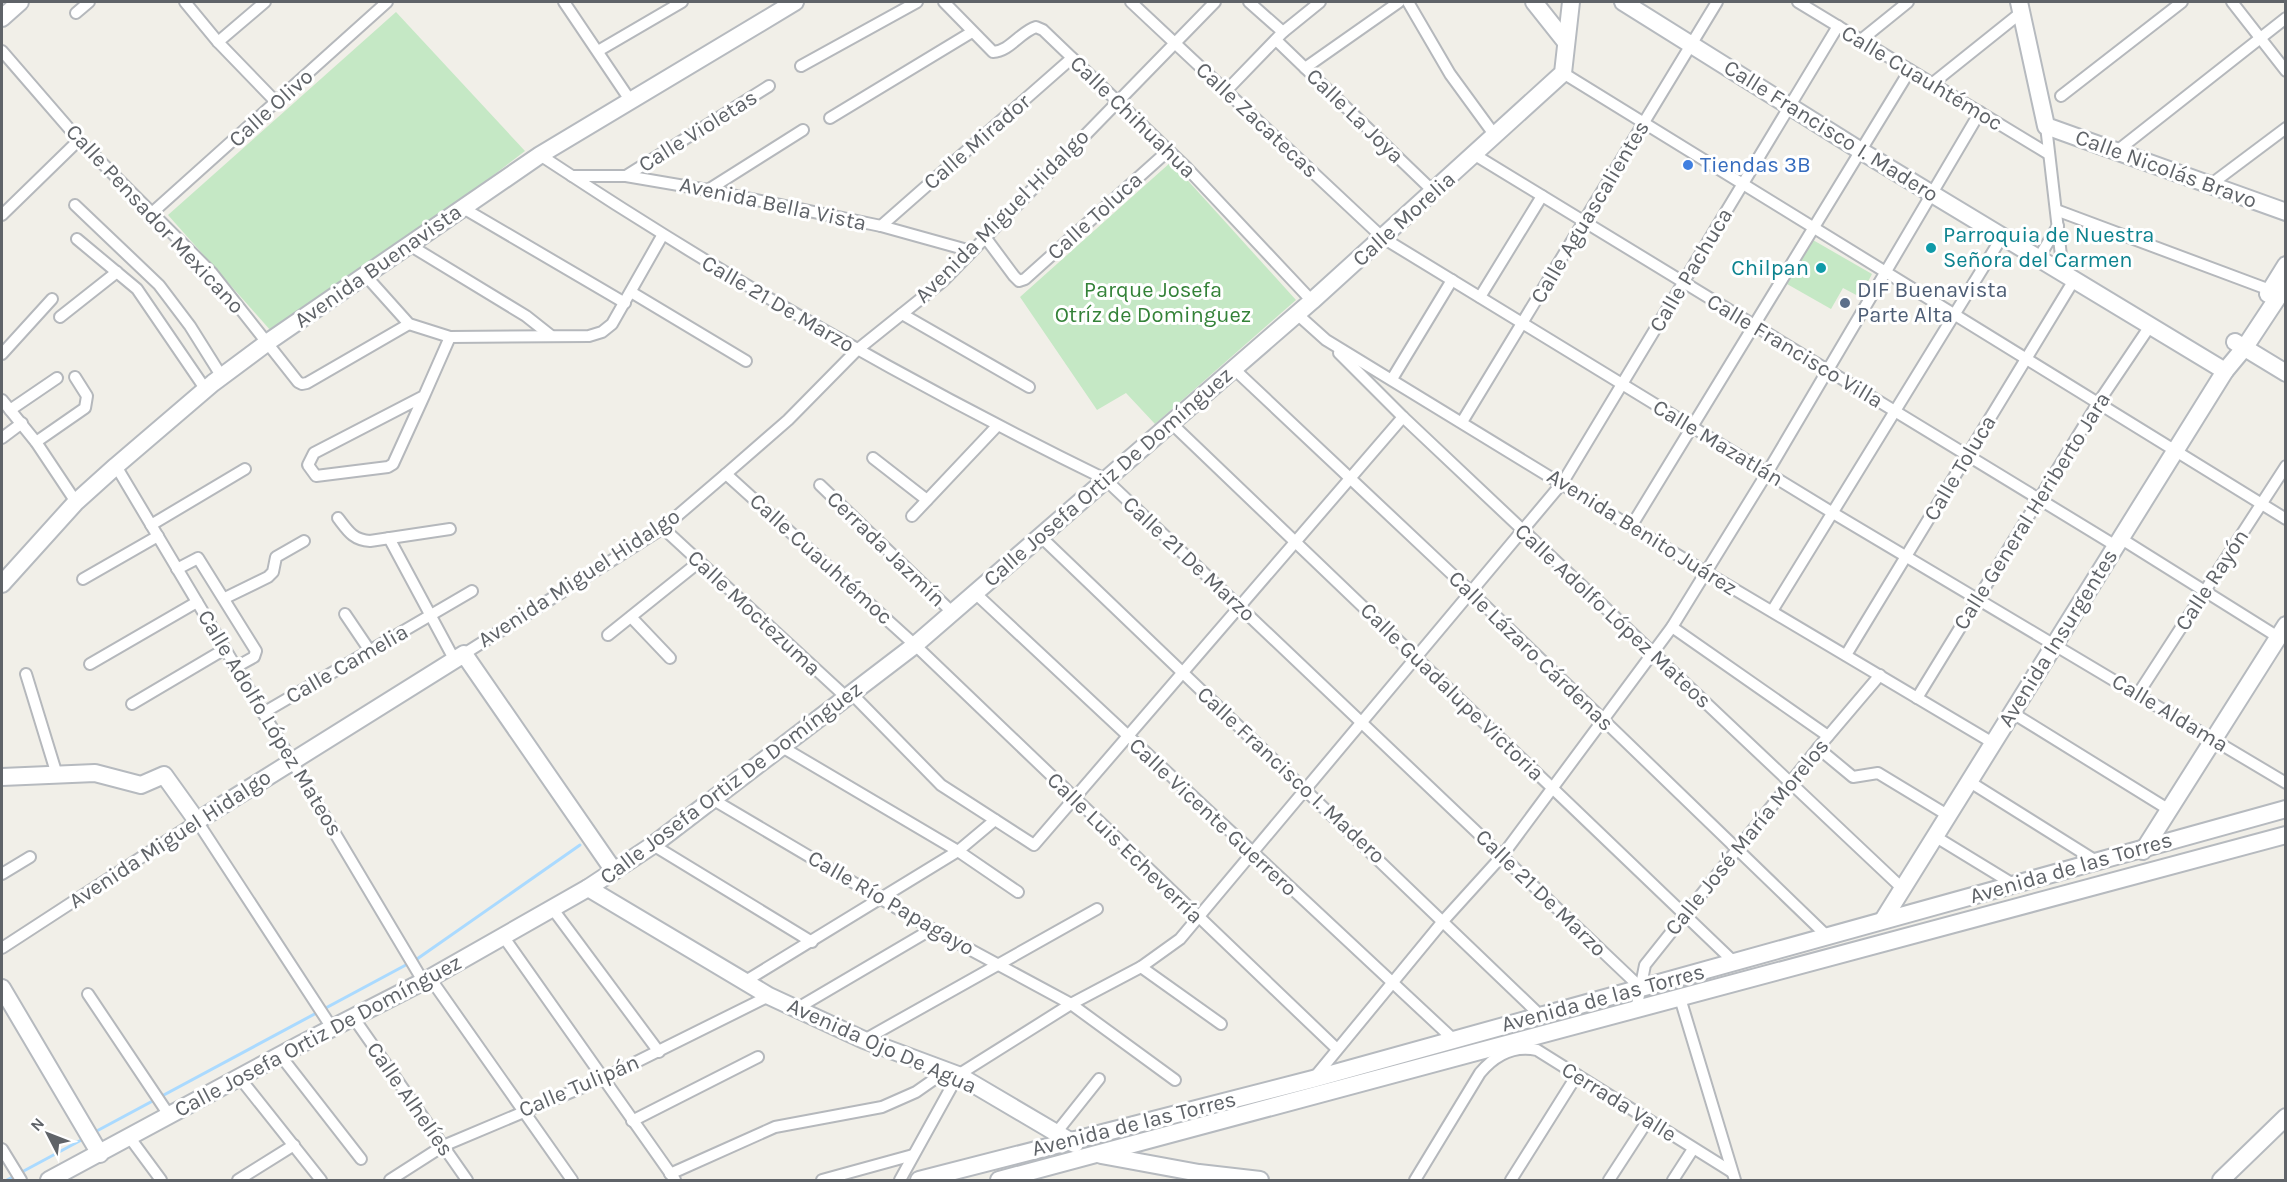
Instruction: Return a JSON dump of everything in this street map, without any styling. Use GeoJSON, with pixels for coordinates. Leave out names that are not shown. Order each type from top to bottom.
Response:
{"type":"FeatureCollection","features":[{"type":"Feature","properties":{"kind":"street"},"geometry":{"type":"LineString","coordinates":[[2,18],[20,2]]}},
{"type":"Feature","properties":{"kind":"street"},"geometry":{"type":"LineString","coordinates":[[76,13],[89,2]]}},
{"type":"Feature","properties":{"kind":"street"},"geometry":{"type":"LineString","coordinates":[[185,2],[218,42],[277,103]]}},
{"type":"Feature","properties":{"kind":"street"},"geometry":{"type":"LineString","coordinates":[[218,42],[266,2]]}},
{"type":"Feature","properties":{"kind":"street","name":"Calle Olivo"},"geometry":{"type":"LineString","coordinates":[[153,212],[387,2]]}},
{"type":"Feature","properties":{"kind":"street"},"geometry":{"type":"LineString","coordinates":[[598,51],[682,2]]}},
{"type":"Feature","properties":{"kind":"street","name":"Avenida Buenavista"},"geometry":{"type":"LineString","coordinates":[[2,584],[76,502],[206,390],[267,342],[411,246],[540,155],[795,2]]}},
{"type":"Feature","properties":{"kind":"street"},"geometry":{"type":"LineString","coordinates":[[801,66],[917,2]]}},
{"type":"Feature","properties":{"kind":"street","name":"Calle Chihuahua"},"geometry":{"type":"LineString","coordinates":[[944,2],[993,52],[1001,52],[1028,29],[1036,27],[1043,30],[1169,150],[1312,301]]}},
{"type":"Feature","properties":{"kind":"street","name":"Calle Zacatecas"},"geometry":{"type":"LineString","coordinates":[[1131,2],[1383,238]]}},
{"type":"Feature","properties":{"kind":"street","name":"Avenida Miguel Hidalgo"},"geometry":{"type":"LineString","coordinates":[[2,948],[292,760],[663,528],[788,420],[857,350],[943,281],[1215,2]]}},
{"type":"Feature","properties":{"kind":"street","name":"Calle La Joya"},"geometry":{"type":"LineString","coordinates":[[1249,2],[1305,68],[1434,192]]}},
{"type":"Feature","properties":{"kind":"street"},"geometry":{"type":"LineString","coordinates":[[1225,92],[1280,36],[1320,2]]}},
{"type":"Feature","properties":{"kind":"street"},"geometry":{"type":"LineString","coordinates":[[1305,68],[1399,2]]}},
{"type":"Feature","properties":{"kind":"street"},"geometry":{"type":"LineString","coordinates":[[1408,2],[1450,74],[1496,137]]}},
{"type":"Feature","properties":{"kind":"street"},"geometry":{"type":"LineString","coordinates":[[1534,2],[1565,41]]}},
{"type":"Feature","properties":{"kind":"street"},"geometry":{"type":"LineString","coordinates":[[1571,2],[1563,73],[1742,185],[2176,449],[2286,519]]}},
{"type":"Feature","properties":{"kind":"street","name":"Calle Francisco I. Madero"},"geometry":{"type":"LineString","coordinates":[[1623,2],[1692,43],[1861,151],[2225,371]]}},
{"type":"Feature","properties":{"kind":"street","name":"Calle Aguascalientes"},"geometry":{"type":"LineString","coordinates":[[1462,422],[1717,2]]}},
{"type":"Feature","properties":{"kind":"street","name":"Calle Cuauhtémoc"},"geometry":{"type":"LineString","coordinates":[[1798,2],[2047,153]]}},
{"type":"Feature","properties":{"kind":"street"},"geometry":{"type":"LineString","coordinates":[[1861,40],[1908,2]]}},
{"type":"Feature","properties":{"kind":"street"},"geometry":{"type":"LineString","coordinates":[[2061,96],[2182,2]]}},
{"type":"Feature","properties":{"kind":"street"},"geometry":{"type":"LineString","coordinates":[[2232,2],[2286,71]]}},
{"type":"Feature","properties":{"kind":"street"},"geometry":{"type":"LineString","coordinates":[[568,3],[630,100]]}},
{"type":"Feature","properties":{"kind":"street"},"geometry":{"type":"LineString","coordinates":[[1933,84],[2021,6],[2046,126],[2047,153],[2068,277]]}},
{"type":"Feature","properties":{"kind":"street"},"geometry":{"type":"LineString","coordinates":[[2117,151],[2286,18]]}},
{"type":"Feature","properties":{"kind":"street","name":"Calle Pachuca"},"geometry":{"type":"LineString","coordinates":[[673,1177],[775,1127],[882,1107],[915,1092],[1141,967],[1171,947],[1200,919],[1563,482],[1838,27]]}},
{"type":"Feature","properties":{"kind":"street"},"geometry":{"type":"LineString","coordinates":[[830,117],[972,32]]}},
{"type":"Feature","properties":{"kind":"street","name":"Calle Pensador Mexicano"},"geometry":{"type":"LineString","coordinates":[[2,51],[79,140],[212,273],[297,382],[308,383],[409,324]]}},
{"type":"Feature","properties":{"kind":"street","name":"Calle Mirador"},"geometry":{"type":"LineString","coordinates":[[881,226],[1072,58]]}},
{"type":"Feature","properties":{"kind":"street"},"geometry":{"type":"LineString","coordinates":[[1632,525],[1910,70]]}},
{"type":"Feature","properties":{"kind":"street","name":"Calle Morelia"},"geometry":{"type":"LineString","coordinates":[[1312,301],[1496,137],[1563,73]]}},
{"type":"Feature","properties":{"kind":"street","name":"Calle Violetas"},"geometry":{"type":"LineString","coordinates":[[626,176],[770,86]]}},
{"type":"Feature","properties":{"kind":"street"},"geometry":{"type":"LineString","coordinates":[[1298,1101],[1392,982],[1444,920],[1503,856],[1605,721],[1672,627],[1767,473],[1980,112]]}},
{"type":"Feature","properties":{"kind":"street","name":"Calle Nicolás Bravo"},"geometry":{"type":"LineString","coordinates":[[2046,126],[2286,212]]}},
{"type":"Feature","properties":{"kind":"street"},"geometry":{"type":"LineString","coordinates":[[2210,185],[2286,128]]}},
{"type":"Feature","properties":{"kind":"street"},"geometry":{"type":"LineString","coordinates":[[708,190],[803,130]]}},
{"type":"Feature","properties":{"kind":"street"},"geometry":{"type":"LineString","coordinates":[[2,215],[79,140]]}},
{"type":"Feature","properties":{"kind":"street","name":"Calle Toluca"},"geometry":{"type":"LineString","coordinates":[[985,237],[1020,281],[1025,279],[1169,150]]}},
{"type":"Feature","properties":{"kind":"street","name":"Calle 21 De Marzo"},"geometry":{"type":"LineString","coordinates":[[540,155],[662,236],[857,350],[997,426],[1105,479],[1641,988]]}},
{"type":"Feature","properties":{"kind":"street","name":"Calle Francisco Villa"},"geometry":{"type":"LineString","coordinates":[[1474,156],[2040,500],[2282,631]]}},
{"type":"Feature","properties":{"kind":"street","name":"Avenida Bella Vista"},"geometry":{"type":"LineString","coordinates":[[571,176],[626,176],[708,190],[881,226],[971,251]]}},
{"type":"Feature","properties":{"kind":"street"},"geometry":{"type":"LineString","coordinates":[[1480,297],[1542,196]]}},
{"type":"Feature","properties":{"kind":"street"},"geometry":{"type":"LineString","coordinates":[[75,205],[159,285],[190,326],[222,377]]}},
{"type":"Feature","properties":{"kind":"street"},"geometry":{"type":"LineString","coordinates":[[463,208],[625,303]]}},
{"type":"Feature","properties":{"kind":"street"},"geometry":{"type":"LineString","coordinates":[[2056,210],[2278,288]]}},
{"type":"Feature","properties":{"kind":"street"},"geometry":{"type":"LineString","coordinates":[[2038,259],[2058,225]]}},
{"type":"Feature","properties":{"kind":"street"},"geometry":{"type":"LineString","coordinates":[[366,276],[409,324],[450,337],[589,336],[602,332],[612,324],[662,236]]}},
{"type":"Feature","properties":{"kind":"street"},"geometry":{"type":"LineString","coordinates":[[1772,611],[2002,237]]}},
{"type":"Feature","properties":{"kind":"street","name":"Calle Mazatlán"},"geometry":{"type":"LineString","coordinates":[[1383,238],[1833,513],[2054,643]]}},
{"type":"Feature","properties":{"kind":"street"},"geometry":{"type":"LineString","coordinates":[[77,239],[143,297],[206,390]]}},
{"type":"Feature","properties":{"kind":"street"},"geometry":{"type":"LineString","coordinates":[[411,246],[526,316],[550,335]]}},
{"type":"Feature","properties":{"kind":"street","name":"Avenida Insurgentes"},"geometry":{"type":"LineString","coordinates":[[1883,920],[2054,643],[2278,288],[2286,265]]}},
{"type":"Feature","properties":{"kind":"street"},"geometry":{"type":"LineString","coordinates":[[60,317],[117,272]]}},
{"type":"Feature","properties":{"kind":"street","name":"Calle Toluca"},"geometry":{"type":"LineString","coordinates":[[1846,655],[2026,359],[2068,277]]}},
{"type":"Feature","properties":{"kind":"street"},"geometry":{"type":"LineString","coordinates":[[1392,379],[1452,280]]}},
{"type":"Feature","properties":{"kind":"street"},"geometry":{"type":"LineString","coordinates":[[631,292],[747,361]]}},
{"type":"Feature","properties":{"kind":"street"},"geometry":{"type":"LineString","coordinates":[[2,354],[52,299]]}},
{"type":"Feature","properties":{"kind":"street","name":"Calle Josefa Ortiz De Domínguez"},"geometry":{"type":"LineString","coordinates":[[49,1180],[92,1142],[130,1138],[166,1110],[239,1077],[280,1055],[329,1023],[353,1017],[423,976],[503,936],[588,888],[653,845],[915,645],[1312,301]]}},
{"type":"Feature","properties":{"kind":"street"},"geometry":{"type":"LineString","coordinates":[[902,314],[1029,387]]}},
{"type":"Feature","properties":{"kind":"street","name":"Avenida Benito Juárez"},"geometry":{"type":"LineString","coordinates":[[1297,314],[1326,340],[1563,482],[1707,573],[1993,742]]}},
{"type":"Feature","properties":{"kind":"street","name":"Calle General Heriberto Jara"},"geometry":{"type":"LineString","coordinates":[[1917,698],[2098,403],[2150,326]]}},
{"type":"Feature","properties":{"kind":"street"},"geometry":{"type":"LineString","coordinates":[[424,396],[314,453],[308,465],[310,472],[316,476],[388,467],[393,464],[424,396],[450,337]]}},
{"type":"Feature","properties":{"kind":"street","name":"Calle Adolfo López Mateos"},"geometry":{"type":"LineString","coordinates":[[1326,340],[1403,417],[1903,890]]}},
{"type":"Feature","properties":{"kind":"street"},"geometry":{"type":"LineString","coordinates":[[2238,349],[2286,374]]}},
{"type":"Feature","properties":{"kind":"street","name":"Calle Lázaro Cárdenas"},"geometry":{"type":"LineString","coordinates":[[1233,368],[1471,592],[1827,936]]}},
{"type":"Feature","properties":{"kind":"street"},"geometry":{"type":"LineString","coordinates":[[36,442],[84,408],[87,396],[75,377]]}},
{"type":"Feature","properties":{"kind":"street"},"geometry":{"type":"LineString","coordinates":[[10,410],[57,378]]}},
{"type":"Feature","properties":{"kind":"street"},"geometry":{"type":"LineString","coordinates":[[2,400],[36,442],[76,502]]}},
{"type":"Feature","properties":{"kind":"street"},"geometry":{"type":"LineString","coordinates":[[1074,800],[1403,417]]}},
{"type":"Feature","properties":{"kind":"street","name":"Calle Guadalupe Victoria"},"geometry":{"type":"LineString","coordinates":[[1170,422],[1734,962]]}},
{"type":"Feature","properties":{"kind":"street"},"geometry":{"type":"LineString","coordinates":[[2,438],[22,423]]}},
{"type":"Feature","properties":{"kind":"street"},"geometry":{"type":"LineString","coordinates":[[912,516],[997,426]]}},
{"type":"Feature","properties":{"kind":"street"},"geometry":{"type":"LineString","coordinates":[[873,458],[927,500]]}},
{"type":"Feature","properties":{"kind":"street","name":"Calle Adolfo López Mateos"},"geometry":{"type":"LineString","coordinates":[[116,466],[409,957],[572,1180]]}},
{"type":"Feature","properties":{"kind":"street","name":"Calle Rayón"},"geometry":{"type":"LineString","coordinates":[[2138,694],[2286,466]]}},
{"type":"Feature","properties":{"kind":"street"},"geometry":{"type":"LineString","coordinates":[[151,525],[245,470]]}},
{"type":"Feature","properties":{"kind":"street","name":"Calle Cuauhtémoc"},"geometry":{"type":"LineString","coordinates":[[726,474],[915,645]]}},
{"type":"Feature","properties":{"kind":"street","name":"Cerrada Jazmín"},"geometry":{"type":"LineString","coordinates":[[820,485],[952,613]]}},
{"type":"Feature","properties":{"kind":"street"},"geometry":{"type":"LineString","coordinates":[[338,518],[352,536],[359,540],[450,529]]}},
{"type":"Feature","properties":{"kind":"street","name":"Calle Moctezuma"},"geometry":{"type":"LineString","coordinates":[[663,528],[849,695],[941,785],[1034,845],[1074,800]]}},
{"type":"Feature","properties":{"kind":"street","name":"Calle Francisco I. Madero"},"geometry":{"type":"LineString","coordinates":[[1040,536],[1444,920],[1541,1016]]}},
{"type":"Feature","properties":{"kind":"street"},"geometry":{"type":"LineString","coordinates":[[83,579],[158,537]]}},
{"type":"Feature","properties":{"kind":"street"},"geometry":{"type":"LineString","coordinates":[[389,538],[430,615]]}},
{"type":"Feature","properties":{"kind":"street"},"geometry":{"type":"LineString","coordinates":[[225,598],[268,577],[273,572],[276,557],[304,542]]}},
{"type":"Feature","properties":{"kind":"street"},"geometry":{"type":"LineString","coordinates":[[177,569],[198,558],[225,598],[256,651],[254,657],[236,667]]}},
{"type":"Feature","properties":{"kind":"street"},"geometry":{"type":"LineString","coordinates":[[608,635],[699,562]]}},
{"type":"Feature","properties":{"kind":"street","name":"Calle Camelia"},"geometry":{"type":"LineString","coordinates":[[263,713],[472,591]]}},
{"type":"Feature","properties":{"kind":"street","name":"Calle Vicente Guerrero"},"geometry":{"type":"LineString","coordinates":[[975,593],[1127,738],[1453,1039]]}},
{"type":"Feature","properties":{"kind":"street"},"geometry":{"type":"LineString","coordinates":[[90,664],[197,602]]}},
{"type":"Feature","properties":{"kind":"street"},"geometry":{"type":"LineString","coordinates":[[345,614],[370,651]]}},
{"type":"Feature","properties":{"kind":"street","name":"Calle Camelia"},"geometry":{"type":"LineString","coordinates":[[430,615],[459,657]]}},
{"type":"Feature","properties":{"kind":"street"},"geometry":{"type":"LineString","coordinates":[[631,617],[670,658]]}},
{"type":"Feature","properties":{"kind":"street","name":"Calle Adolfo López Mateos"},"geometry":{"type":"LineString","coordinates":[[1672,627],[1828,736]]}},
{"type":"Feature","properties":{"kind":"street"},"geometry":{"type":"LineString","coordinates":[[2137,875],[2144,848],[2171,811],[2282,631]]}},
{"type":"Feature","properties":{"kind":"street","name":"Calle Aldama"},"geometry":{"type":"LineString","coordinates":[[2054,643],[2286,783]]}},
{"type":"Feature","properties":{"kind":"street","name":"Calle Luis Echeverría"},"geometry":{"type":"LineString","coordinates":[[915,645],[1074,800],[1337,1049]]}},
{"type":"Feature","properties":{"kind":"street"},"geometry":{"type":"LineString","coordinates":[[132,704],[225,649]]}},
{"type":"Feature","properties":{"kind":"street"},"geometry":{"type":"LineString","coordinates":[[459,657],[614,871]]}},
{"type":"Feature","properties":{"kind":"street"},"geometry":{"type":"LineString","coordinates":[[26,674],[57,775]]}},
{"type":"Feature","properties":{"kind":"street","name":"Calle José María Morelos"},"geometry":{"type":"LineString","coordinates":[[1636,1010],[1645,965],[1818,748],[1880,675]]}},
{"type":"Feature","properties":{"kind":"street"},"geometry":{"type":"LineString","coordinates":[[2011,712],[2171,811]]}},
{"type":"Feature","properties":{"kind":"street"},"geometry":{"type":"LineString","coordinates":[[782,747],[958,851],[1018,892]]}},
{"type":"Feature","properties":{"kind":"street"},"geometry":{"type":"LineString","coordinates":[[1818,748],[1853,777],[1878,773],[1949,816]]}},
{"type":"Feature","properties":{"kind":"street"},"geometry":{"type":"LineString","coordinates":[[2,777],[95,773],[141,785],[164,775],[197,821],[329,1023]]}},
{"type":"Feature","properties":{"kind":"street"},"geometry":{"type":"LineString","coordinates":[[1970,782],[2096,861]]}},
{"type":"Feature","properties":{"kind":"street","name":"Calle Río Papagayo"},"geometry":{"type":"LineString","coordinates":[[712,800],[932,929],[1071,1004],[1175,1080]]}},
{"type":"Feature","properties":{"kind":"street","name":"Avenida de las Torres"},"geometry":{"type":"LineString","coordinates":[[919,1180],[1062,1137],[1314,1079],[2286,809]]}},
{"type":"Feature","properties":{"kind":"street"},"geometry":{"type":"LineString","coordinates":[[744,982],[884,899],[958,851],[995,820]]}},
{"type":"Feature","properties":{"kind":"street","name":"Avenida de las Torres"},"geometry":{"type":"LineString","coordinates":[[999,1180],[1024,1178],[1097,1154],[2286,835]]}},
{"type":"Feature","properties":{"kind":"street"},"geometry":{"type":"LineString","coordinates":[[1936,837],[2013,884]]}},
{"type":"Feature","properties":{"kind":"street"},"geometry":{"type":"LineString","coordinates":[[653,845],[812,942]]}},
{"type":"Feature","properties":{"kind":"street"},"geometry":{"type":"LineString","coordinates":[[2,874],[30,857]]}},
{"type":"Feature","properties":{"kind":"street","name":"Avenida Ojo De Agua"},"geometry":{"type":"LineString","coordinates":[[588,888],[769,996],[864,1040],[952,1073],[1062,1137],[1097,1154],[1199,1177],[1260,1180]]}},
{"type":"Feature","properties":{"kind":"street"},"geometry":{"type":"LineString","coordinates":[[552,908],[658,1052]]}},
{"type":"Feature","properties":{"kind":"street"},"geometry":{"type":"LineString","coordinates":[[864,1040],[1097,909]]}},
{"type":"Feature","properties":{"kind":"street"},"geometry":{"type":"LineString","coordinates":[[796,1009],[932,929]]}},
{"type":"Feature","properties":{"kind":"street"},"geometry":{"type":"LineString","coordinates":[[503,936],[673,1177]]}},
{"type":"Feature","properties":{"kind":"street"},"geometry":{"type":"LineString","coordinates":[[1141,967],[1221,1024]]}},
{"type":"Feature","properties":{"kind":"street"},"geometry":{"type":"LineString","coordinates":[[2,988],[92,1142]]}},
{"type":"Feature","properties":{"kind":"street"},"geometry":{"type":"LineString","coordinates":[[88,994],[166,1110]]}},
{"type":"Feature","properties":{"kind":"street","name":"Calle Tulipán"},"geometry":{"type":"LineString","coordinates":[[390,1180],[443,1146],[523,1110],[602,1079],[769,996]]}},
{"type":"Feature","properties":{"kind":"street"},"geometry":{"type":"LineString","coordinates":[[1680,998],[1734,1176]]}},
{"type":"Feature","properties":{"kind":"street","name":"Calle Alhelíes"},"geometry":{"type":"LineString","coordinates":[[353,1017],[468,1180]]}},
{"type":"Feature","properties":{"kind":"street","name":"Cerrada Valle"},"geometry":{"type":"LineString","coordinates":[[1415,1180],[1489,1062],[1502,1054],[1527,1048],[1537,1050],[1734,1176]]}},
{"type":"Feature","properties":{"kind":"street"},"geometry":{"type":"LineString","coordinates":[[280,1055],[361,1159]]}},
{"type":"Feature","properties":{"kind":"street"},"geometry":{"type":"LineString","coordinates":[[632,1121],[758,1057]]}},
{"type":"Feature","properties":{"kind":"street"},"geometry":{"type":"LineString","coordinates":[[900,1180],[952,1073]]}},
{"type":"Feature","properties":{"kind":"street"},"geometry":{"type":"LineString","coordinates":[[1511,1180],[1577,1075]]}},
{"type":"Feature","properties":{"kind":"street"},"geometry":{"type":"LineString","coordinates":[[239,1077],[321,1180]]}},
{"type":"Feature","properties":{"kind":"street"},"geometry":{"type":"LineString","coordinates":[[1062,1137],[1099,1079]]}},
{"type":"Feature","properties":{"kind":"street"},"geometry":{"type":"LineString","coordinates":[[2220,1180],[2286,1117]]}},
{"type":"Feature","properties":{"kind":"street"},"geometry":{"type":"LineString","coordinates":[[1609,1180],[1648,1120]]}},
{"type":"Feature","properties":{"kind":"street"},"geometry":{"type":"LineString","coordinates":[[130,1138],[161,1180]]}},
{"type":"Feature","properties":{"kind":"street"},"geometry":{"type":"LineString","coordinates":[[238,1180],[294,1145]]}},
{"type":"Feature","properties":{"kind":"street"},"geometry":{"type":"LineString","coordinates":[[2,1149],[21,1180]]}},
{"type":"Feature","properties":{"kind":"street"},"geometry":{"type":"LineString","coordinates":[[1673,1180],[1693,1149]]}},
{"type":"Feature","properties":{"kind":"street"},"geometry":{"type":"LineString","coordinates":[[822,1180],[913,1155]]}},
{"type":"Feature","properties":{"kind":"green space"},"geometry":{"type":"Polygon","coordinates":[[[396,12],[525,151],[422,230],[271,331],[168,215],[396,12]]]}},
{"type":"Feature","properties":{"kind":"green space","name":"Parque Josefa Otríz de Dominguez"},"geometry":{"type":"Polygon","coordinates":[[[1171,162],[1296,300],[1155,424],[1126,393],[1097,410],[1020,297],[1171,162]]]}},
{"type":"Feature","properties":{"kind":"green space"},"geometry":{"type":"Polygon","coordinates":[[[1813,240],[1872,274],[1860,297],[1843,288],[1831,309],[1787,284],[1813,240]]]}},
{"type":"Feature","properties":{"kind":"waterway"},"geometry":{"type":"LineString","coordinates":[[93,1133],[417,959],[580,845]]}},
{"type":"Feature","properties":{"kind":"waterway"},"geometry":{"type":"LineString","coordinates":[[7,1180],[85,1138]]}},
{"type":"Feature","properties":{"kind":"place","name":"Tiendas 3B"},"geometry":{"type":"Point","coordinates":[1688,165]}},
{"type":"Feature","properties":{"kind":"place","name":"Parroquia de Nuestra Señora del Carmen"},"geometry":{"type":"Point","coordinates":[1931,248]}},
{"type":"Feature","properties":{"kind":"place","name":"Chilpan"},"geometry":{"type":"Point","coordinates":[1821,268]}},
{"type":"Feature","properties":{"kind":"place","name":"DIF Buenavista Parte Alta"},"geometry":{"type":"Point","coordinates":[1845,303]}}]}
